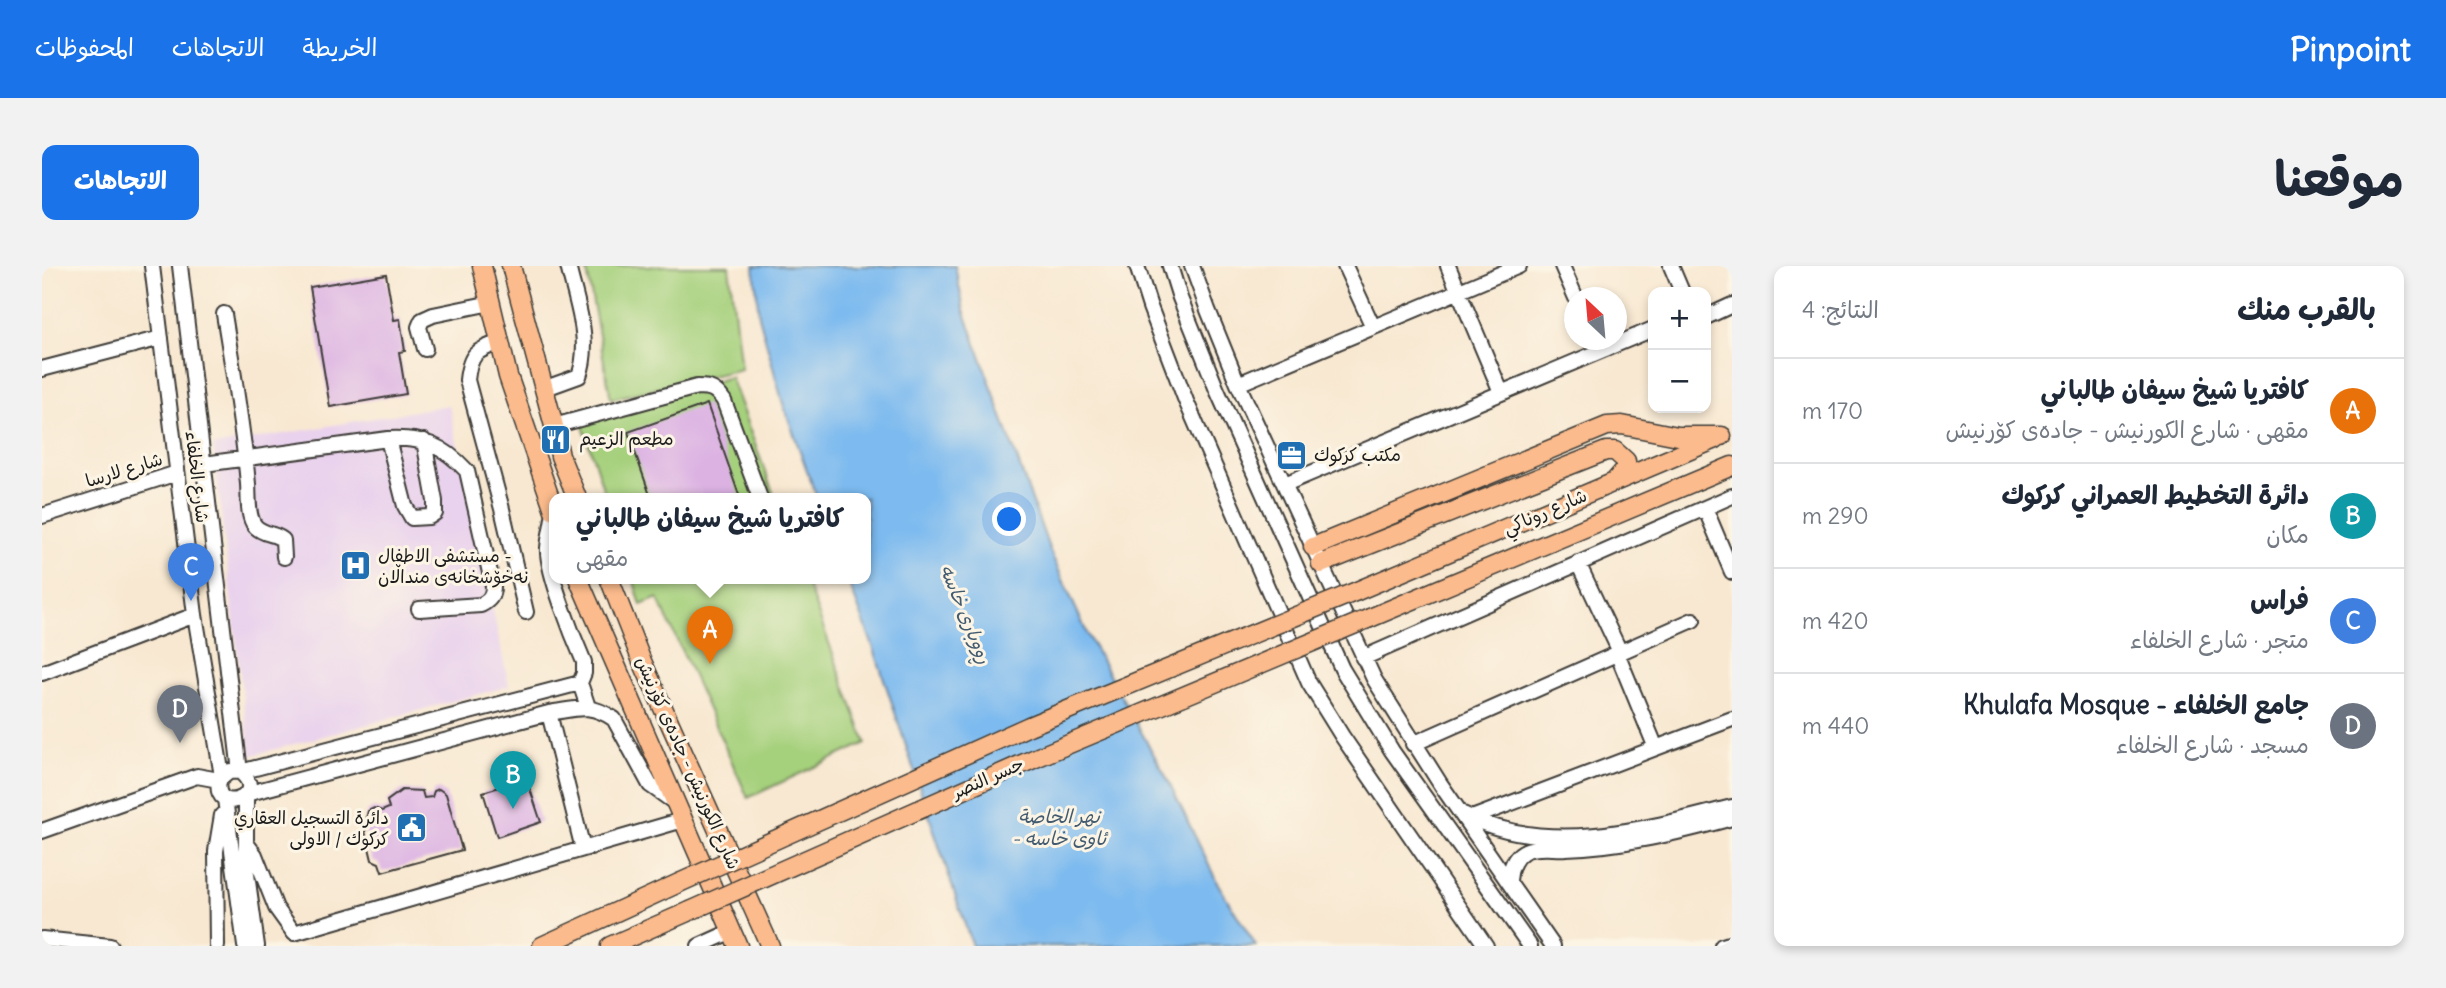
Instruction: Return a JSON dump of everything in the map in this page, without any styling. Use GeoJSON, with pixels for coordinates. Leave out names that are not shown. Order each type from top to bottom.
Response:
{"type":"FeatureCollection","features":[{"type":"Feature","properties":{"kind":"main road"},"geometry":{"type":"LineString","coordinates":[[482,266],[508,376],[549,495]]}},
{"type":"Feature","properties":{"kind":"main road"},"geometry":{"type":"LineString","coordinates":[[511,266],[561,456],[575,493]]}},
{"type":"Feature","properties":{"kind":"main road"},"geometry":{"type":"LineString","coordinates":[[1313,547],[1607,426],[1622,425],[1678,436],[1727,434]]}},
{"type":"Feature","properties":{"kind":"main road","name":"شارع روناكي"},"geometry":{"type":"LineString","coordinates":[[1357,591],[1727,434]]}},
{"type":"Feature","properties":{"kind":"main road"},"geometry":{"type":"LineString","coordinates":[[1321,564],[1606,451],[1615,451],[1626,461],[1626,468],[1613,483]]}},
{"type":"Feature","properties":{"kind":"main road","name":"شارع روناكي"},"geometry":{"type":"LineString","coordinates":[[1370,618],[1732,466]]}},
{"type":"Feature","properties":{"kind":"main road","name":"شارع الكورنيش - جادەی کۆرنیش"},"geometry":{"type":"LineString","coordinates":[[581,584],[735,939]]}},
{"type":"Feature","properties":{"kind":"main road","name":"شارع الكورنيش - جادەی کۆرنیش"},"geometry":{"type":"LineString","coordinates":[[611,584],[641,659],[770,946]]}},
{"type":"Feature","properties":{"kind":"main road","name":"جسر النصر"},"geometry":{"type":"LineString","coordinates":[[542,946],[1028,726],[1357,591]]}},
{"type":"Feature","properties":{"kind":"main road","name":"جسر النصر"},"geometry":{"type":"LineString","coordinates":[[610,946],[1038,757],[1370,618]]}},
{"type":"Feature","properties":{"kind":"street","name":"شارع الخلفاء"},"geometry":{"type":"LineString","coordinates":[[152,266],[195,615],[221,778]]}},
{"type":"Feature","properties":{"kind":"street"},"geometry":{"type":"LineString","coordinates":[[180,266],[240,772],[248,782],[246,867],[257,946]]}},
{"type":"Feature","properties":{"kind":"street"},"geometry":{"type":"LineString","coordinates":[[543,389],[579,376],[584,362],[584,334],[568,266]]}},
{"type":"Feature","properties":{"kind":"street"},"geometry":{"type":"LineString","coordinates":[[1137,266],[1185,401],[1310,683],[1342,736],[1486,946]]}},
{"type":"Feature","properties":{"kind":"street"},"geometry":{"type":"LineString","coordinates":[[1170,266],[1184,309],[1230,418],[1342,669],[1374,724],[1530,946]]}},
{"type":"Feature","properties":{"kind":"street"},"geometry":{"type":"LineString","coordinates":[[1192,266],[1238,384],[1363,658],[1413,744],[1441,786],[1466,815],[1553,946]]}},
{"type":"Feature","properties":{"kind":"street"},"geometry":{"type":"LineString","coordinates":[[1345,266],[1373,327]]}},
{"type":"Feature","properties":{"kind":"street"},"geometry":{"type":"LineString","coordinates":[[1448,266],[1501,392]]}},
{"type":"Feature","properties":{"kind":"street"},"geometry":{"type":"LineString","coordinates":[[1238,384],[1519,266]]}},
{"type":"Feature","properties":{"kind":"street"},"geometry":{"type":"LineString","coordinates":[[1562,266],[1571,287]]}},
{"type":"Feature","properties":{"kind":"street"},"geometry":{"type":"LineString","coordinates":[[1671,266],[1680,287]]}},
{"type":"Feature","properties":{"kind":"street"},"geometry":{"type":"LineString","coordinates":[[425,349],[419,327],[422,320],[433,315],[491,303]]}},
{"type":"Feature","properties":{"kind":"street"},"geometry":{"type":"LineString","coordinates":[[1711,315],[1732,305]]}},
{"type":"Feature","properties":{"kind":"street"},"geometry":{"type":"LineString","coordinates":[[224,314],[246,459],[250,514],[255,526],[283,540],[284,557]]}},
{"type":"Feature","properties":{"kind":"street"},"geometry":{"type":"LineString","coordinates":[[1627,337],[1648,330]]}},
{"type":"Feature","properties":{"kind":"street"},"geometry":{"type":"LineString","coordinates":[[42,369],[161,338]]}},
{"type":"Feature","properties":{"kind":"street"},"geometry":{"type":"LineString","coordinates":[[500,342],[479,350],[469,362],[467,380],[527,612]]}},
{"type":"Feature","properties":{"kind":"street"},"geometry":{"type":"LineString","coordinates":[[1285,484],[1501,392],[1588,350]]}},
{"type":"Feature","properties":{"kind":"street"},"geometry":{"type":"LineString","coordinates":[[554,426],[697,387],[712,387],[724,401],[758,493]]}},
{"type":"Feature","properties":{"kind":"street"},"geometry":{"type":"LineString","coordinates":[[1230,418],[1271,455]]}},
{"type":"Feature","properties":{"kind":"street"},"geometry":{"type":"LineString","coordinates":[[204,464],[388,439],[411,438],[431,443],[467,471],[493,594],[481,605],[419,609]]}},
{"type":"Feature","properties":{"kind":"street"},"geometry":{"type":"LineString","coordinates":[[388,439],[405,506],[412,518],[429,517],[435,513],[424,441]]}},
{"type":"Feature","properties":{"kind":"street","name":"شارع لارسا"},"geometry":{"type":"LineString","coordinates":[[42,516],[177,473]]}},
{"type":"Feature","properties":{"kind":"street"},"geometry":{"type":"LineString","coordinates":[[1363,658],[1732,496]]}},
{"type":"Feature","properties":{"kind":"street"},"geometry":{"type":"LineString","coordinates":[[1704,508],[1732,572]]}},
{"type":"Feature","properties":{"kind":"street"},"geometry":{"type":"LineString","coordinates":[[549,536],[549,562]]}},
{"type":"Feature","properties":{"kind":"street"},"geometry":{"type":"LineString","coordinates":[[1578,564],[1656,748]]}},
{"type":"Feature","properties":{"kind":"street"},"geometry":{"type":"LineString","coordinates":[[42,831],[197,776],[221,778],[230,771],[240,772],[580,683],[584,662],[555,584]]}},
{"type":"Feature","properties":{"kind":"street"},"geometry":{"type":"LineString","coordinates":[[42,673],[195,615]]}},
{"type":"Feature","properties":{"kind":"street"},"geometry":{"type":"LineString","coordinates":[[1413,744],[1693,620]]}},
{"type":"Feature","properties":{"kind":"street"},"geometry":{"type":"LineString","coordinates":[[580,683],[588,707]]}},
{"type":"Feature","properties":{"kind":"street"},"geometry":{"type":"LineString","coordinates":[[225,799],[234,801],[246,794],[549,713],[588,707],[614,719],[650,785],[674,802]]}},
{"type":"Feature","properties":{"kind":"street"},"geometry":{"type":"LineString","coordinates":[[549,713],[583,849]]}},
{"type":"Feature","properties":{"kind":"street"},"geometry":{"type":"LineString","coordinates":[[1466,815],[1732,719]]}},
{"type":"Feature","properties":{"kind":"street"},"geometry":{"type":"LineString","coordinates":[[221,778],[219,790],[225,799],[245,946]]}},
{"type":"Feature","properties":{"kind":"street"},"geometry":{"type":"LineString","coordinates":[[1425,798],[1441,786]]}},
{"type":"Feature","properties":{"kind":"street"},"geometry":{"type":"LineString","coordinates":[[218,946],[216,851],[225,799]]}},
{"type":"Feature","properties":{"kind":"street"},"geometry":{"type":"LineString","coordinates":[[1509,880],[1512,864],[1520,854],[1547,841],[1618,833],[1732,807]]}},
{"type":"Feature","properties":{"kind":"street"},"geometry":{"type":"LineString","coordinates":[[1466,815],[1496,828],[1586,848],[1638,841],[1732,818]]}},
{"type":"Feature","properties":{"kind":"street"},"geometry":{"type":"LineString","coordinates":[[245,842],[255,855],[292,940],[683,820]]}},
{"type":"Feature","properties":{"kind":"street"},"geometry":{"type":"LineString","coordinates":[[707,944],[735,939]]}},
{"type":"Feature","properties":{"kind":"street"},"geometry":{"type":"LineString","coordinates":[[42,940],[110,946]]}},
{"type":"Feature","properties":{"kind":"street"},"geometry":{"type":"LineString","coordinates":[[1722,946],[1732,943]]}},
{"type":"Feature","properties":{"kind":"shaded area","name":"مستشفى الاطفال - نەخۆشخانەی منداڵان"},"geometry":{"type":"Polygon","coordinates":[[[449,405],[509,686],[250,756],[213,446],[449,405]]]}},
{"type":"Feature","properties":{"kind":"green space"},"geometry":{"type":"Polygon","coordinates":[[[586,266],[729,266],[741,369],[611,399],[586,266]]]}},
{"type":"Feature","properties":{"kind":"green space"},"geometry":{"type":"Polygon","coordinates":[[[730,377],[773,493],[604,493],[582,423],[730,377]]]}},
{"type":"Feature","properties":{"kind":"green space"},"geometry":{"type":"Polygon","coordinates":[[[635,584],[807,584],[866,743],[748,798],[658,598],[641,605],[635,584]]]}},
{"type":"Feature","properties":{"kind":"water","name":"نهر الخاصة - ئاوی خاسە"},"geometry":{"type":"Polygon","coordinates":[[[754,266],[955,266],[964,310],[1050,551],[1090,640],[1168,780],[1218,884],[1256,946],[972,946],[874,649],[849,584],[871,584],[871,493],[815,493],[783,404],[759,316],[754,266]]]}},
{"type":"Feature","properties":{"kind":"building"},"geometry":{"type":"Polygon","coordinates":[[[386,274],[394,320],[400,319],[405,351],[399,352],[406,394],[330,407],[310,287],[386,274]]]}},
{"type":"Feature","properties":{"kind":"building"},"geometry":{"type":"Polygon","coordinates":[[[707,404],[738,493],[649,493],[628,432],[707,404]]]}},
{"type":"Feature","properties":{"kind":"building"},"geometry":{"type":"Polygon","coordinates":[[[506,785],[507,788],[520,785],[530,789],[541,822],[497,837],[483,792],[506,785]]]}},
{"type":"Feature","properties":{"kind":"building","name":"دائرة التسجيل العقاري كركوك / الاولى"},"geometry":{"type":"Polygon","coordinates":[[[439,789],[446,794],[462,850],[382,872],[379,863],[372,860],[365,831],[369,825],[366,818],[368,811],[374,808],[382,811],[389,808],[387,801],[402,790],[422,791],[424,798],[432,797],[434,791],[439,789]]]}},
{"type":"Feature","properties":{"kind":"place","name":"مطعم الزعيم"},"geometry":{"type":"Point","coordinates":[556,439]}},
{"type":"Feature","properties":{"kind":"place","name":"مكتب كركوك"},"geometry":{"type":"Point","coordinates":[1291,455]}},
{"type":"Feature","properties":{"kind":"place","name":"مستشفى الاطفال - نەخۆشخانەی منداڵان"},"geometry":{"type":"Point","coordinates":[355,566]}},
{"type":"Feature","properties":{"kind":"place","name":"فراس"},"geometry":{"type":"Point","coordinates":[191,601]}},
{"type":"Feature","properties":{"kind":"place","name":"كافتريا شيخ سيفان طالباني"},"geometry":{"type":"Point","coordinates":[710,664]}},
{"type":"Feature","properties":{"kind":"place","name":"جامع الخلفاء - Khulafa Mosque"},"geometry":{"type":"Point","coordinates":[180,743]}},
{"type":"Feature","properties":{"kind":"place","name":"دائرة التخطيط العمراني كركوك"},"geometry":{"type":"Point","coordinates":[513,809]}},
{"type":"Feature","properties":{"kind":"place","name":"دائرة التسجيل العقاري كركوك / الاولى"},"geometry":{"type":"Point","coordinates":[412,828]}},
{"type":"Feature","properties":{"kind":"water label","name":"ڕووباری خاسە"},"geometry":{"type":"Point","coordinates":[966,614]}}]}
